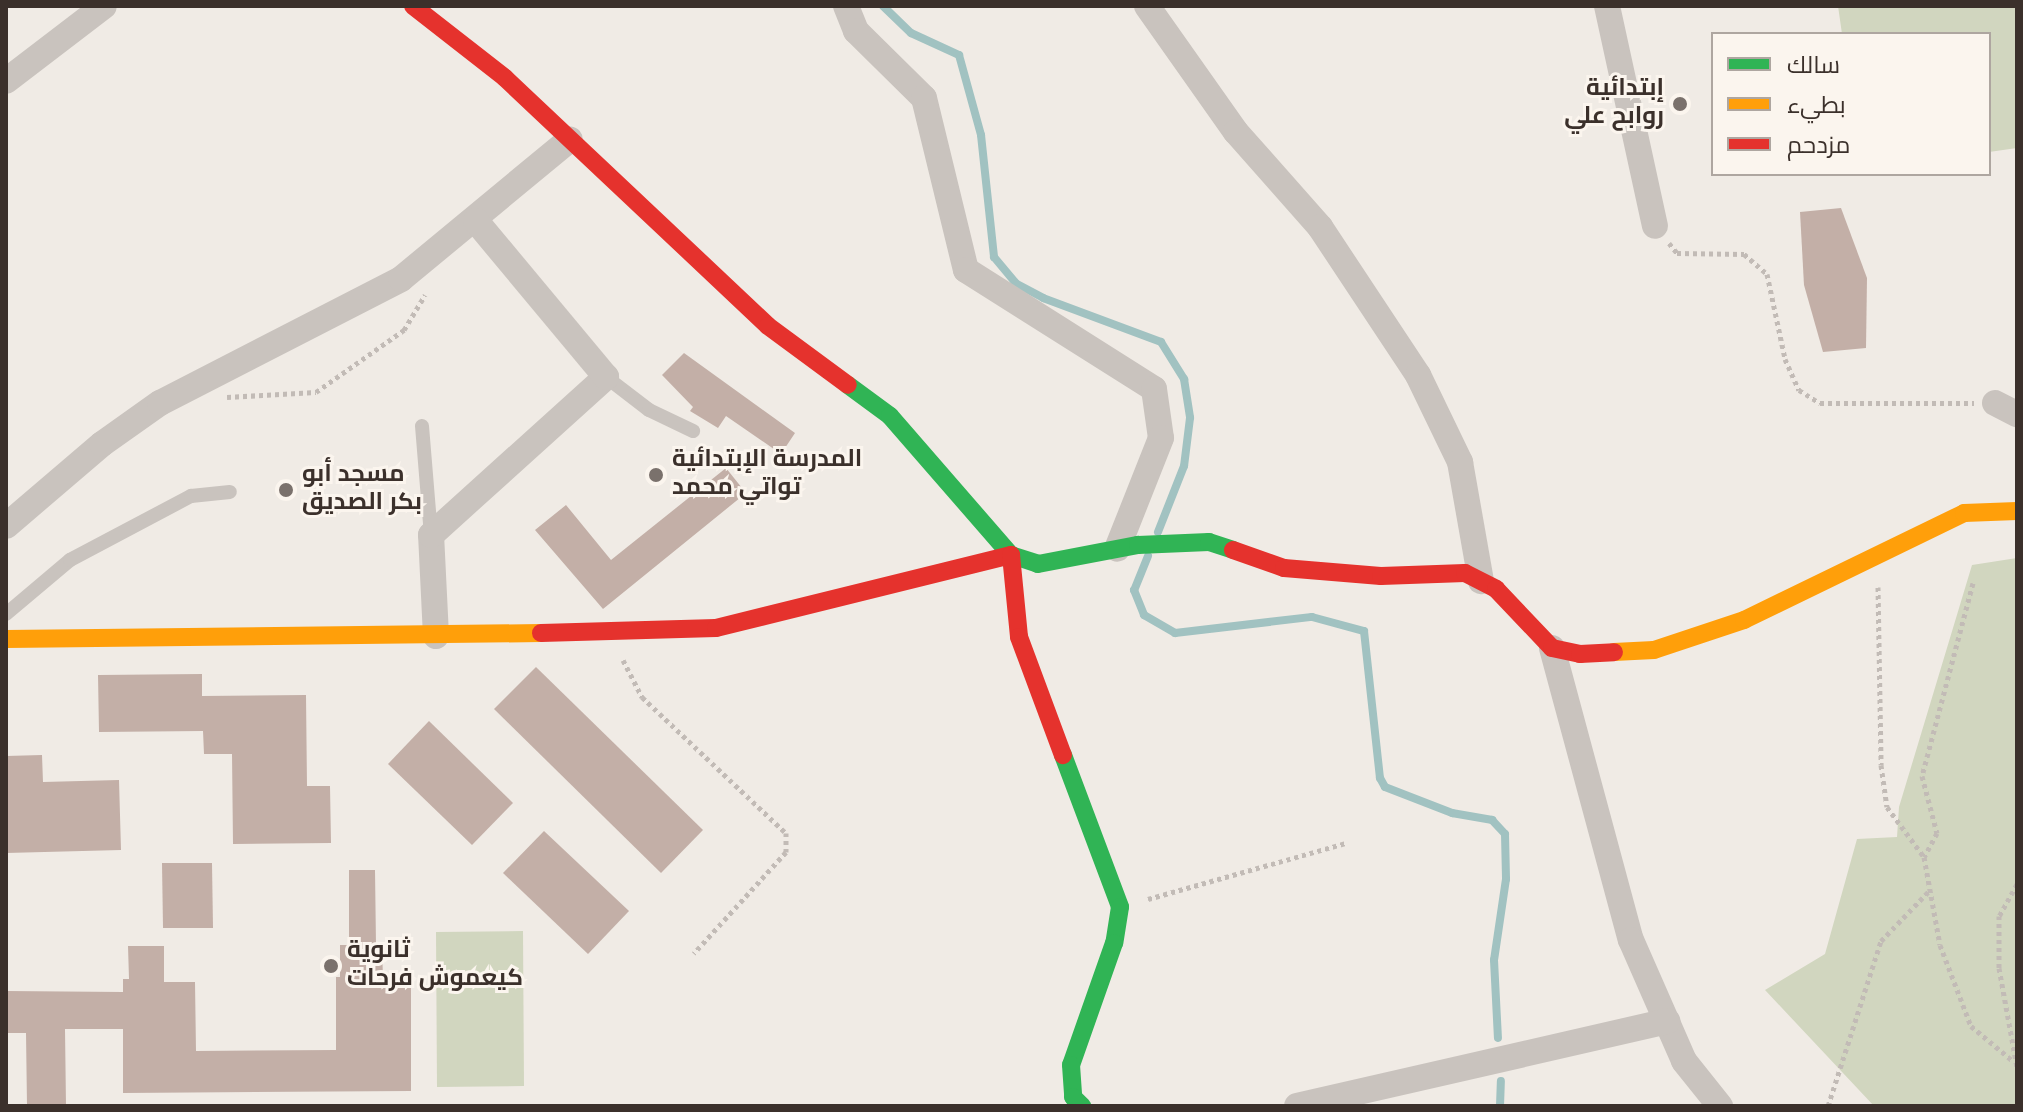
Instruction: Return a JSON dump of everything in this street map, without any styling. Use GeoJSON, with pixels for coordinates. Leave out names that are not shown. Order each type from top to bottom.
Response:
{"type":"FeatureCollection","features":[{"type":"Feature","properties":{"kind":"main road"},"geometry":{"type":"LineString","coordinates":[[413,6],[505,78],[768,326],[890,416],[1011,555],[1038,564],[1129,547],[1209,542],[1284,568],[1381,576],[1465,573],[1496,589],[1552,648],[1580,654],[1654,650],[1744,620],[1964,513],[2017,511]]}},
{"type":"Feature","properties":{"kind":"main road"},"geometry":{"type":"LineString","coordinates":[[6,639],[436,636],[716,628],[1011,555]]}},
{"type":"Feature","properties":{"kind":"main road"},"geometry":{"type":"LineString","coordinates":[[1011,555],[1011,593],[1019,637],[1120,907],[1114,943],[1071,1065],[1073,1097],[1082,1106]]}},
{"type":"Feature","properties":{"kind":"street"},"geometry":{"type":"LineString","coordinates":[[6,81],[104,6]]}},
{"type":"Feature","properties":{"kind":"street"},"geometry":{"type":"LineString","coordinates":[[846,6],[856,31],[924,98],[966,270],[1154,389],[1161,438],[1129,547]]}},
{"type":"Feature","properties":{"kind":"street"},"geometry":{"type":"LineString","coordinates":[[1147,6],[1236,132],[1320,227],[1418,375],[1460,462],[1481,581]]}},
{"type":"Feature","properties":{"kind":"street"},"geometry":{"type":"LineString","coordinates":[[1607,6],[1655,226]]}},
{"type":"Feature","properties":{"kind":"street"},"geometry":{"type":"LineString","coordinates":[[6,526],[102,444],[210,376],[401,279],[476,221],[570,139]]}},
{"type":"Feature","properties":{"kind":"street"},"geometry":{"type":"LineString","coordinates":[[436,636],[431,535],[606,377],[476,221]]}},
{"type":"Feature","properties":{"kind":"street"},"geometry":{"type":"LineString","coordinates":[[1552,648],[1631,940],[1684,1061],[1720,1106]]}},
{"type":"Feature","properties":{"kind":"street"},"geometry":{"type":"LineString","coordinates":[[1297,1106],[1667,1021]]}},
{"type":"Feature","properties":{"kind":"lane"},"geometry":{"type":"LineString","coordinates":[[606,377],[649,410],[693,431]]}},
{"type":"Feature","properties":{"kind":"lane"},"geometry":{"type":"LineString","coordinates":[[422,426],[431,535]]}},
{"type":"Feature","properties":{"kind":"lane"},"geometry":{"type":"LineString","coordinates":[[6,614],[70,560],[191,496],[230,492]]}},
{"type":"Feature","properties":{"kind":"path"},"geometry":{"type":"LineString","coordinates":[[1655,226],[1677,253],[1744,254],[1767,274],[1785,359],[1799,390],[1820,403],[2006,408]]}},
{"type":"Feature","properties":{"kind":"path"},"geometry":{"type":"LineString","coordinates":[[210,376],[221,395],[239,399],[316,392],[404,330],[439,271],[431,256]]}},
{"type":"Feature","properties":{"kind":"path"},"geometry":{"type":"LineString","coordinates":[[1864,563],[1881,601],[1881,765],[1887,807],[1924,857],[1940,945],[1971,1026],[2015,1064]]}},
{"type":"Feature","properties":{"kind":"path"},"geometry":{"type":"LineString","coordinates":[[1924,857],[1937,833],[1922,776],[1973,583]]}},
{"type":"Feature","properties":{"kind":"path"},"geometry":{"type":"LineString","coordinates":[[607,631],[642,697],[786,833],[786,852],[694,953]]}},
{"type":"Feature","properties":{"kind":"path"},"geometry":{"type":"LineString","coordinates":[[1120,907],[1346,843]]}},
{"type":"Feature","properties":{"kind":"path"},"geometry":{"type":"LineString","coordinates":[[2015,1064],[1999,968],[1999,916],[2017,884]]}},
{"type":"Feature","properties":{"kind":"path"},"geometry":{"type":"LineString","coordinates":[[1828,1106],[1881,941],[1930,890]]}},
{"type":"Feature","properties":{"kind":"green space"},"geometry":{"type":"Polygon","coordinates":[[[1838,6],[2017,6],[2017,148],[1991,152],[1991,32],[1842,32],[1838,6]]]}},
{"type":"Feature","properties":{"kind":"green space"},"geometry":{"type":"Polygon","coordinates":[[[2017,558],[2017,1106],[1874,1106],[1765,990],[1825,954],[1857,839],[1897,837],[1899,807],[1972,565],[2017,558]]]}},
{"type":"Feature","properties":{"kind":"green space"},"geometry":{"type":"Polygon","coordinates":[[[523,931],[524,1086],[437,1087],[436,932],[523,931]]]}},
{"type":"Feature","properties":{"kind":"building"},"geometry":{"type":"Polygon","coordinates":[[[1841,208],[1867,278],[1866,348],[1823,352],[1804,285],[1800,212],[1841,208]]]}},
{"type":"Feature","properties":{"kind":"building"},"geometry":{"type":"Polygon","coordinates":[[[684,353],[795,433],[781,454],[726,416],[718,428],[690,411],[693,407],[662,375],[684,353]]]}},
{"type":"Feature","properties":{"kind":"building"},"geometry":{"type":"Polygon","coordinates":[[[726,468],[746,493],[603,609],[535,530],[566,505],[611,560],[726,468]]]}},
{"type":"Feature","properties":{"kind":"building"},"geometry":{"type":"Polygon","coordinates":[[[536,667],[703,830],[661,873],[494,709],[536,667]]]}},
{"type":"Feature","properties":{"kind":"building"},"geometry":{"type":"Polygon","coordinates":[[[202,674],[202,696],[306,695],[307,786],[330,786],[331,843],[233,844],[232,754],[204,754],[203,731],[99,732],[98,675],[202,674]]]}},
{"type":"Feature","properties":{"kind":"building"},"geometry":{"type":"Polygon","coordinates":[[[429,721],[513,803],[472,845],[388,764],[429,721]]]}},
{"type":"Feature","properties":{"kind":"building"},"geometry":{"type":"Polygon","coordinates":[[[42,755],[43,782],[119,780],[121,850],[6,853],[6,756],[42,755]]]}},
{"type":"Feature","properties":{"kind":"building"},"geometry":{"type":"Polygon","coordinates":[[[544,831],[629,911],[588,954],[503,873],[544,831]]]}},
{"type":"Feature","properties":{"kind":"building"},"geometry":{"type":"Polygon","coordinates":[[[162,863],[212,863],[213,928],[163,928],[162,863]]]}},
{"type":"Feature","properties":{"kind":"building"},"geometry":{"type":"Polygon","coordinates":[[[349,870],[375,870],[376,945],[382,945],[383,979],[411,978],[411,1091],[123,1093],[123,1029],[65,1029],[66,1106],[27,1106],[26,1033],[6,1033],[6,991],[123,992],[123,979],[129,979],[128,946],[164,946],[164,982],[195,982],[196,1051],[336,1050],[336,977],[340,977],[340,945],[349,945],[349,870]]]}},
{"type":"Feature","properties":{"kind":"waterway"},"geometry":{"type":"LineString","coordinates":[[883,6],[911,33],[959,55],[981,135],[994,257],[1017,284],[1043,298],[1161,342],[1184,379],[1190,418],[1184,466],[1158,532]]}},
{"type":"Feature","properties":{"kind":"waterway"},"geometry":{"type":"LineString","coordinates":[[1148,556],[1134,590],[1144,615],[1175,633],[1312,617],[1364,631],[1380,778],[1385,787],[1452,813],[1492,820],[1505,834],[1506,879],[1494,960],[1498,1038]]}},
{"type":"Feature","properties":{"kind":"waterway"},"geometry":{"type":"LineString","coordinates":[[1500,1106],[1501,1081]]}},
{"type":"Feature","properties":{"kind":"traffic: fast"},"geometry":{"type":"LineString","coordinates":[[848,385],[890,416],[1011,555],[1038,564],[1138,545],[1209,542],[1233,550]]}},
{"type":"Feature","properties":{"kind":"traffic: fast"},"geometry":{"type":"LineString","coordinates":[[1063,755],[1120,907],[1114,943],[1071,1065],[1073,1097],[1082,1106]]}},
{"type":"Feature","properties":{"kind":"traffic: slow"},"geometry":{"type":"LineString","coordinates":[[1614,652],[1654,650],[1744,620],[1964,513],[2017,511]]}},
{"type":"Feature","properties":{"kind":"traffic: slow"},"geometry":{"type":"LineString","coordinates":[[6,639],[541,633]]}},
{"type":"Feature","properties":{"kind":"traffic: jam"},"geometry":{"type":"LineString","coordinates":[[413,6],[505,78],[768,326],[848,385]]}},
{"type":"Feature","properties":{"kind":"traffic: jam"},"geometry":{"type":"LineString","coordinates":[[1233,550],[1284,568],[1381,576],[1465,573],[1496,589],[1552,648],[1580,654],[1614,652]]}},
{"type":"Feature","properties":{"kind":"traffic: jam"},"geometry":{"type":"LineString","coordinates":[[541,633],[716,628],[1011,555],[1019,637],[1063,755]]}},
{"type":"Feature","properties":{"kind":"place","name":"إبتدائية روابح علي"},"geometry":{"type":"Point","coordinates":[1680,104]}},
{"type":"Feature","properties":{"kind":"place","name":"المدرسة الإبتدائية تواتي محمد"},"geometry":{"type":"Point","coordinates":[656,475]}},
{"type":"Feature","properties":{"kind":"place","name":"مسجد أبو بكر الصديق"},"geometry":{"type":"Point","coordinates":[286,490]}},
{"type":"Feature","properties":{"kind":"place","name":"ثانوية كيعموش فرحات"},"geometry":{"type":"Point","coordinates":[331,966]}}]}
